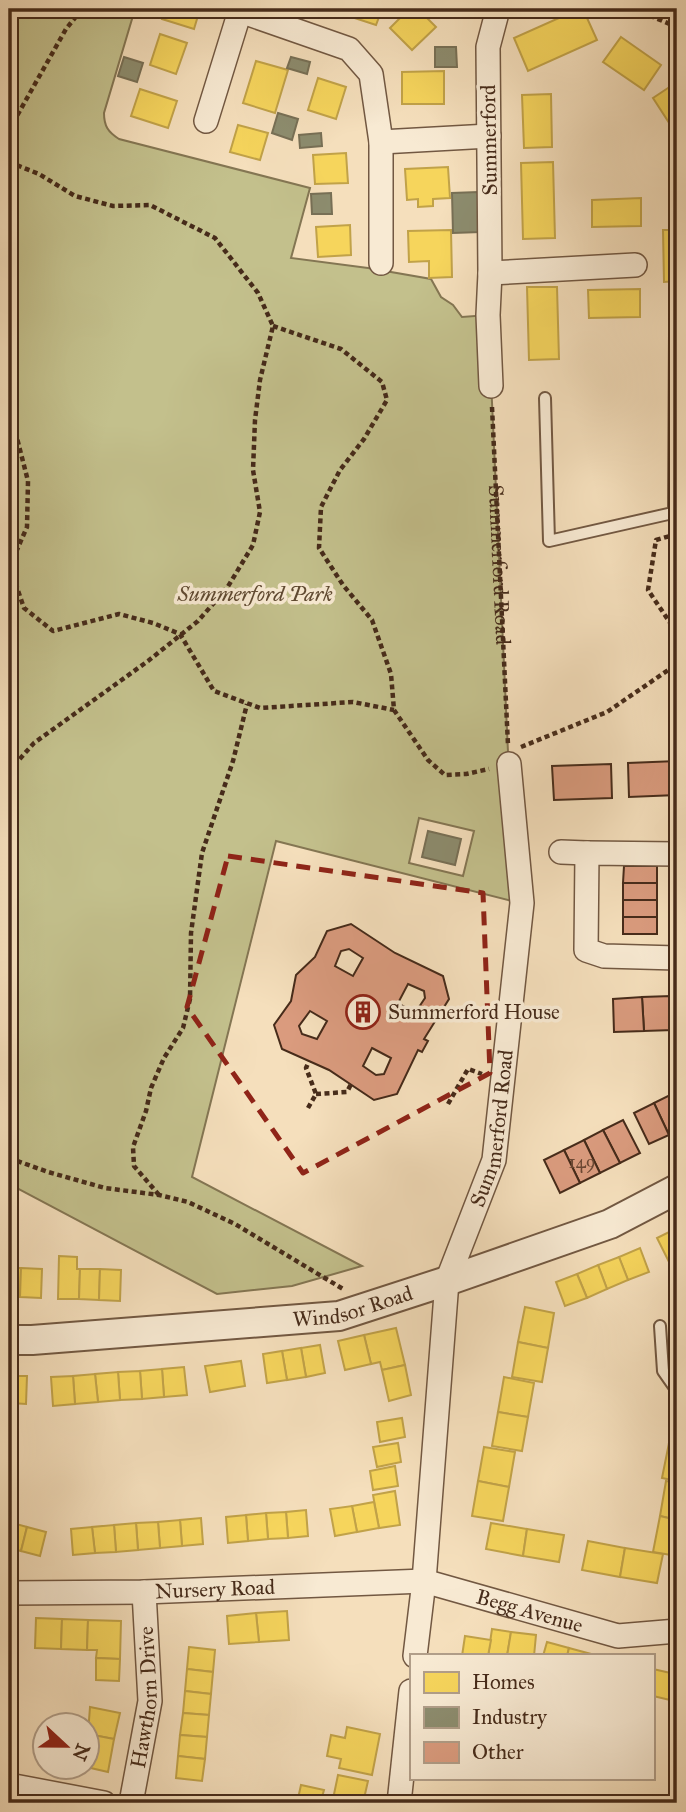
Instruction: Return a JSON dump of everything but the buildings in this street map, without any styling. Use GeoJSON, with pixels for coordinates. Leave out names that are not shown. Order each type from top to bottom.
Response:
{"type":"FeatureCollection","features":[{"type":"Feature","properties":{"kind":"street","name":"Summerford"},"geometry":{"type":"LineString","coordinates":[[491,386],[488,316],[488,47],[498,9]]}},
{"type":"Feature","properties":{"kind":"street"},"geometry":{"type":"LineString","coordinates":[[206,121],[240,10],[349,49],[371,74],[381,142],[380,263]]}},
{"type":"Feature","properties":{"kind":"street"},"geometry":{"type":"LineString","coordinates":[[381,142],[489,136]]}},
{"type":"Feature","properties":{"kind":"street"},"geometry":{"type":"LineString","coordinates":[[490,273],[635,265]]}},
{"type":"Feature","properties":{"kind":"street","name":"Summerford Road"},"geometry":{"type":"LineString","coordinates":[[415,1654],[424,1581],[447,1281],[494,1160],[522,903],[509,758]]}},
{"type":"Feature","properties":{"kind":"street"},"geometry":{"type":"LineString","coordinates":[[561,852],[677,854]]}},
{"type":"Feature","properties":{"kind":"street"},"geometry":{"type":"LineString","coordinates":[[587,853],[586,950],[604,956],[677,958]]}},
{"type":"Feature","properties":{"kind":"street","name":"Windsor Road"},"geometry":{"type":"LineString","coordinates":[[9,1339],[32,1340],[340,1316],[610,1224],[677,1189]]}},
{"type":"Feature","properties":{"kind":"street","name":"Nursery Road"},"geometry":{"type":"LineString","coordinates":[[9,1593],[144,1592],[424,1581]]}},
{"type":"Feature","properties":{"kind":"street","name":"Begg Avenue"},"geometry":{"type":"LineString","coordinates":[[424,1581],[618,1636],[677,1631]]}},
{"type":"Feature","properties":{"kind":"street","name":"Hawthorn Drive"},"geometry":{"type":"LineString","coordinates":[[131,1803],[150,1701],[144,1592]]}},
{"type":"Feature","properties":{"kind":"street"},"geometry":{"type":"LineString","coordinates":[[399,1803],[410,1700]]}},
{"type":"Feature","properties":{"kind":"street"},"geometry":{"type":"LineString","coordinates":[[9,1785],[104,1803]]}},
{"type":"Feature","properties":{"kind":"lane"},"geometry":{"type":"LineString","coordinates":[[545,398],[549,541],[676,513],[677,332]]}},
{"type":"Feature","properties":{"kind":"lane"},"geometry":{"type":"LineString","coordinates":[[660,1326],[663,1371],[677,1391]]}},
{"type":"Feature","properties":{"kind":"path"},"geometry":{"type":"LineString","coordinates":[[9,130],[66,29],[82,9]]}},
{"type":"Feature","properties":{"kind":"path"},"geometry":{"type":"LineString","coordinates":[[634,9],[677,27]]}},
{"type":"Feature","properties":{"kind":"path"},"geometry":{"type":"LineString","coordinates":[[9,162],[39,174],[75,196],[113,206],[150,205],[215,238],[258,293],[272,326],[260,380],[255,420],[253,470],[260,512],[253,545],[227,588],[198,621],[148,661],[34,743],[9,771]]}},
{"type":"Feature","properties":{"kind":"path"},"geometry":{"type":"LineString","coordinates":[[272,326],[341,349],[382,382],[387,400],[364,439],[340,470],[321,507],[319,548],[342,585],[372,620],[391,674],[394,710],[428,760],[445,775],[466,774],[509,758],[607,712],[677,664]]}},
{"type":"Feature","properties":{"kind":"path"},"geometry":{"type":"LineString","coordinates":[[9,352],[15,367],[9,396]]}},
{"type":"Feature","properties":{"kind":"path","name":"Summerford Road"},"geometry":{"type":"LineString","coordinates":[[491,386],[509,758]]}},
{"type":"Feature","properties":{"kind":"path"},"geometry":{"type":"LineString","coordinates":[[9,407],[27,481],[27,527],[9,568],[24,608],[53,631],[119,614],[180,634],[214,691],[247,704],[260,708],[353,702],[394,710]]}},
{"type":"Feature","properties":{"kind":"path"},"geometry":{"type":"LineString","coordinates":[[677,534],[656,540],[648,590],[677,633]]}},
{"type":"Feature","properties":{"kind":"path"},"geometry":{"type":"LineString","coordinates":[[159,1195],[134,1166],[133,1146],[151,1088],[164,1058],[183,1028],[190,999],[191,933],[202,853],[233,761],[247,704]]}},
{"type":"Feature","properties":{"kind":"path"},"geometry":{"type":"LineString","coordinates":[[309,1061],[306,1069],[316,1094]]}},
{"type":"Feature","properties":{"kind":"path"},"geometry":{"type":"LineString","coordinates":[[448,1104],[468,1069],[502,1081]]}},
{"type":"Feature","properties":{"kind":"path"},"geometry":{"type":"LineString","coordinates":[[316,1094],[347,1092],[351,1084]]}},
{"type":"Feature","properties":{"kind":"path"},"geometry":{"type":"LineString","coordinates":[[308,1108],[316,1094]]}},
{"type":"Feature","properties":{"kind":"path"},"geometry":{"type":"LineString","coordinates":[[9,1158],[105,1188],[188,1202],[235,1224],[325,1277],[368,1307]]}},
{"type":"Feature","properties":{"kind":"highlighted area"},"geometry":{"type":"Polygon","coordinates":[[[228,856],[483,893],[490,1073],[303,1173],[187,1007],[228,856]]]}},
{"type":"Feature","properties":{"kind":"green space","name":"Summerford Park"},"geometry":{"type":"Polygon","coordinates":[[[9,9],[135,9],[104,113],[107,128],[112,134],[119,139],[310,188],[291,258],[431,279],[441,297],[453,305],[462,317],[488,315],[509,774],[512,901],[276,841],[192,1177],[362,1266],[292,1286],[217,1294],[9,1184],[9,9]],[[419,818],[409,863],[463,876],[474,831],[419,818]]]}},
{"type":"Feature","properties":{"kind":"place","name":"Summerford House"},"geometry":{"type":"Point","coordinates":[363,1012]}}]}
